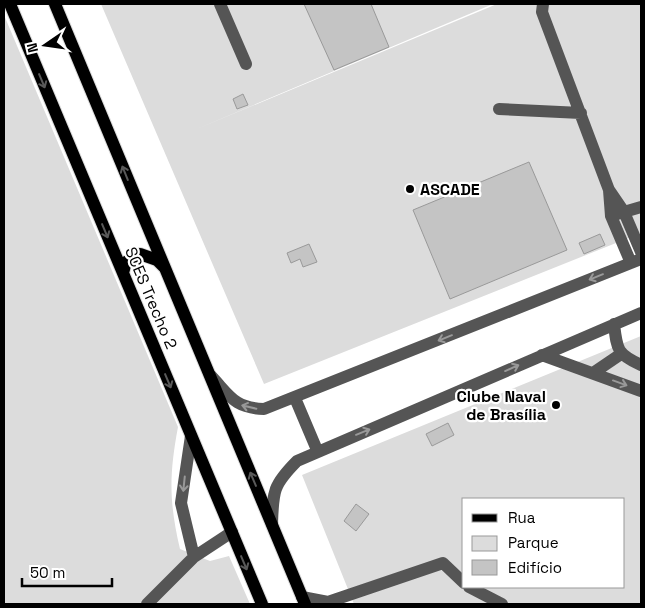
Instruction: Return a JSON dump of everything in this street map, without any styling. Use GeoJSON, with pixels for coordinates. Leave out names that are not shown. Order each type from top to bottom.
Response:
{"type":"FeatureCollection","features":[{"type":"Feature","properties":{"kind":"main road","name":"SCES Trecho 2"},"geometry":{"type":"LineString","coordinates":[[10,4],[262,604]]}},
{"type":"Feature","properties":{"kind":"main road","name":"SCES Trecho 2"},"geometry":{"type":"LineString","coordinates":[[55,4],[303,601]]}},
{"type":"Feature","properties":{"kind":"main road"},"geometry":{"type":"LineString","coordinates":[[123,273],[126,262],[140,254],[152,257],[164,266]]}},
{"type":"Feature","properties":{"kind":"street"},"geometry":{"type":"LineString","coordinates":[[220,4],[246,64]]}},
{"type":"Feature","properties":{"kind":"street"},"geometry":{"type":"LineString","coordinates":[[209,374],[236,402],[246,408],[264,409],[636,261],[611,216],[609,190],[582,113],[542,12],[543,4]]}},
{"type":"Feature","properties":{"kind":"street"},"geometry":{"type":"LineString","coordinates":[[500,109],[582,113]]}},
{"type":"Feature","properties":{"kind":"street"},"geometry":{"type":"LineString","coordinates":[[609,190],[624,212],[641,252]]}},
{"type":"Feature","properties":{"kind":"street"},"geometry":{"type":"LineString","coordinates":[[611,216],[641,207]]}},
{"type":"Feature","properties":{"kind":"street"},"geometry":{"type":"LineString","coordinates":[[272,524],[274,492],[282,476],[297,460],[641,313]]}},
{"type":"Feature","properties":{"kind":"street"},"geometry":{"type":"LineString","coordinates":[[614,324],[616,345],[621,354],[641,364]]}},
{"type":"Feature","properties":{"kind":"street"},"geometry":{"type":"LineString","coordinates":[[542,354],[641,391]]}},
{"type":"Feature","properties":{"kind":"street"},"geometry":{"type":"LineString","coordinates":[[593,373],[621,354]]}},
{"type":"Feature","properties":{"kind":"street"},"geometry":{"type":"LineString","coordinates":[[295,398],[318,450]]}},
{"type":"Feature","properties":{"kind":"street"},"geometry":{"type":"LineString","coordinates":[[191,436],[181,503],[194,557]]}},
{"type":"Feature","properties":{"kind":"street"},"geometry":{"type":"LineString","coordinates":[[147,604],[194,557],[232,532]]}},
{"type":"Feature","properties":{"kind":"street"},"geometry":{"type":"LineString","coordinates":[[303,601],[327,603],[443,563],[462,581]]}},
{"type":"Feature","properties":{"kind":"street"},"geometry":{"type":"LineString","coordinates":[[471,588],[502,604]]}},
{"type":"Feature","properties":{"kind":"green space","name":"ASCADE"},"geometry":{"type":"Polygon","coordinates":[[[101,4],[493,4],[192,131],[497,4],[641,4],[641,233],[264,384],[101,4]]]}},
{"type":"Feature","properties":{"kind":"green space"},"geometry":{"type":"Polygon","coordinates":[[[4,15],[178,427],[173,460],[172,502],[180,549],[210,561],[229,556],[250,604],[4,604],[4,15]]]}},
{"type":"Feature","properties":{"kind":"green space","name":"Clube Naval de Brasília"},"geometry":{"type":"Polygon","coordinates":[[[641,336],[641,604],[354,604],[302,475],[641,336]]]}},
{"type":"Feature","properties":{"kind":"building"},"geometry":{"type":"Polygon","coordinates":[[[304,4],[371,4],[389,47],[334,70],[304,4]]]}},
{"type":"Feature","properties":{"kind":"building"},"geometry":{"type":"Polygon","coordinates":[[[243,94],[248,105],[237,109],[233,99],[243,94]]]}},
{"type":"Feature","properties":{"kind":"building"},"geometry":{"type":"Polygon","coordinates":[[[529,162],[567,250],[450,299],[413,210],[529,162]]]}},
{"type":"Feature","properties":{"kind":"building"},"geometry":{"type":"Polygon","coordinates":[[[600,234],[605,245],[584,254],[579,243],[600,234]]]}},
{"type":"Feature","properties":{"kind":"building"},"geometry":{"type":"Polygon","coordinates":[[[309,244],[317,262],[303,267],[300,259],[291,263],[287,253],[309,244]]]}},
{"type":"Feature","properties":{"kind":"building"},"geometry":{"type":"Polygon","coordinates":[[[448,423],[454,435],[432,446],[426,434],[448,423]]]}},
{"type":"Feature","properties":{"kind":"building"},"geometry":{"type":"Polygon","coordinates":[[[356,504],[369,514],[356,531],[344,521],[356,504]]]}},
{"type":"Feature","properties":{"kind":"place","name":"ASCADE"},"geometry":{"type":"Point","coordinates":[410,189]}},
{"type":"Feature","properties":{"kind":"place","name":"Clube Naval de Brasília"},"geometry":{"type":"Point","coordinates":[556,405]}}]}
